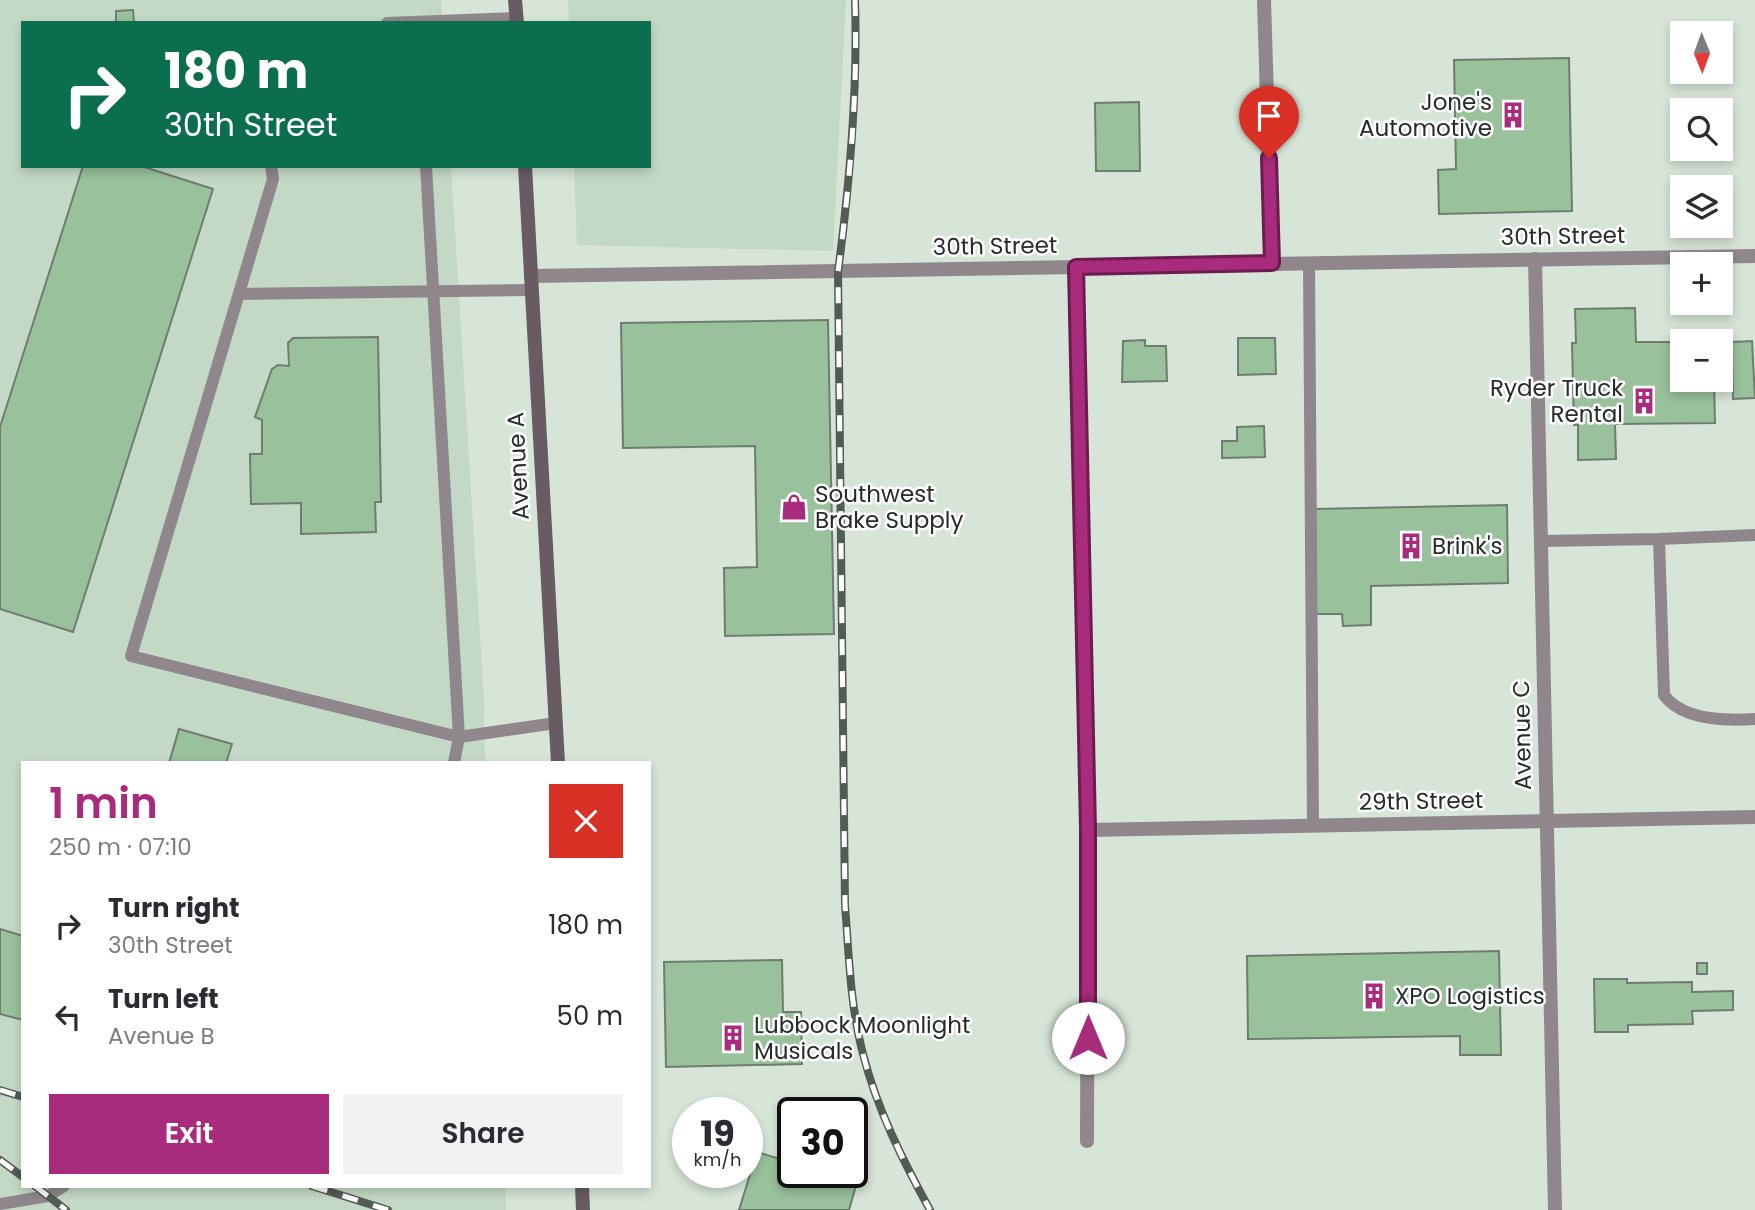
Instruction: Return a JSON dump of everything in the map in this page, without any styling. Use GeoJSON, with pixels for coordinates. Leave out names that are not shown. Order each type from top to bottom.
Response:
{"type":"FeatureCollection","features":[{"type":"Feature","properties":{"kind":"main road"},"geometry":{"type":"LineString","coordinates":[[515,0],[517,20]]}},
{"type":"Feature","properties":{"kind":"main road","name":"Avenue A"},"geometry":{"type":"LineString","coordinates":[[525,168],[558,761]]}},
{"type":"Feature","properties":{"kind":"main road"},"geometry":{"type":"LineString","coordinates":[[582,1188],[583,1210]]}},
{"type":"Feature","properties":{"kind":"street"},"geometry":{"type":"LineString","coordinates":[[1264,0],[1272,263]]}},
{"type":"Feature","properties":{"kind":"street","name":"30th Street"},"geometry":{"type":"LineString","coordinates":[[531,283],[1076,267],[1755,256]]}},
{"type":"Feature","properties":{"kind":"street","name":"Avenue C"},"geometry":{"type":"LineString","coordinates":[[1535,259],[1555,1210]]}},
{"type":"Feature","properties":{"kind":"street"},"geometry":{"type":"LineString","coordinates":[[1076,267],[1088,830],[1087,1142]]}},
{"type":"Feature","properties":{"kind":"street","name":"29th Street"},"geometry":{"type":"LineString","coordinates":[[1088,830],[1755,817]]}},
{"type":"Feature","properties":{"kind":"lane"},"geometry":{"type":"LineString","coordinates":[[468,21],[517,20]]}},
{"type":"Feature","properties":{"kind":"lane"},"geometry":{"type":"LineString","coordinates":[[271,168],[273,179],[131,656],[459,737],[556,723]]}},
{"type":"Feature","properties":{"kind":"lane"},"geometry":{"type":"LineString","coordinates":[[426,168],[459,737],[454,761]]}},
{"type":"Feature","properties":{"kind":"lane"},"geometry":{"type":"LineString","coordinates":[[1309,263],[1312,826]]}},
{"type":"Feature","properties":{"kind":"lane"},"geometry":{"type":"LineString","coordinates":[[239,294],[433,291],[531,283]]}},
{"type":"Feature","properties":{"kind":"lane"},"geometry":{"type":"LineString","coordinates":[[1541,541],[1755,536]]}},
{"type":"Feature","properties":{"kind":"lane"},"geometry":{"type":"LineString","coordinates":[[1660,539],[1664,695],[1672,706],[1723,721],[1755,719]]}},
{"type":"Feature","properties":{"kind":"lane"},"geometry":{"type":"LineString","coordinates":[[0,1203],[48,1196],[61,1188]]}},
{"type":"Feature","properties":{"kind":"shaded area"},"geometry":{"type":"Polygon","coordinates":[[[0,0],[441,0],[443,21],[21,21],[21,168],[451,168],[484,700],[485,761],[21,761],[21,1188],[505,1188],[506,1210],[0,1210],[0,0]]]}},
{"type":"Feature","properties":{"kind":"shaded area"},"geometry":{"type":"Polygon","coordinates":[[[568,0],[846,0],[833,251],[577,245],[574,168],[651,168],[651,21],[569,21],[568,0]]]}},
{"type":"Feature","properties":{"kind":"building"},"geometry":{"type":"Polygon","coordinates":[[[133,10],[134,21],[116,21],[116,11],[133,10]]]}},
{"type":"Feature","properties":{"kind":"building","name":"Jone's Automotive"},"geometry":{"type":"Polygon","coordinates":[[[1569,58],[1572,211],[1439,214],[1438,170],[1456,169],[1454,60],[1569,58]]]}},
{"type":"Feature","properties":{"kind":"building"},"geometry":{"type":"Polygon","coordinates":[[[1139,102],[1140,171],[1096,171],[1095,103],[1139,102]]]}},
{"type":"Feature","properties":{"kind":"building"},"geometry":{"type":"Polygon","coordinates":[[[82,168],[147,168],[213,189],[73,632],[0,609],[0,427],[82,168]]]}},
{"type":"Feature","properties":{"kind":"building","name":"Ryder Truck Rental"},"geometry":{"type":"Polygon","coordinates":[[[1635,308],[1636,342],[1670,342],[1670,392],[1714,392],[1715,423],[1615,424],[1616,459],[1578,460],[1578,425],[1574,425],[1572,343],[1576,343],[1575,309],[1635,308]]]}},
{"type":"Feature","properties":{"kind":"building","name":"Southwest Brake Supply"},"geometry":{"type":"Polygon","coordinates":[[[828,320],[834,634],[725,636],[724,568],[757,567],[755,446],[623,448],[621,323],[828,320]]]}},
{"type":"Feature","properties":{"kind":"building"},"geometry":{"type":"Polygon","coordinates":[[[378,337],[381,502],[375,502],[376,532],[301,534],[301,503],[251,504],[250,454],[262,454],[262,420],[255,417],[272,369],[278,365],[289,366],[288,343],[293,338],[378,337]]]}},
{"type":"Feature","properties":{"kind":"building"},"geometry":{"type":"Polygon","coordinates":[[[1238,338],[1275,338],[1276,374],[1238,375],[1238,338]]]}},
{"type":"Feature","properties":{"kind":"building"},"geometry":{"type":"Polygon","coordinates":[[[1145,340],[1145,346],[1166,346],[1167,381],[1122,382],[1123,341],[1145,340]]]}},
{"type":"Feature","properties":{"kind":"building"},"geometry":{"type":"Polygon","coordinates":[[[1752,341],[1755,398],[1733,399],[1733,342],[1752,341]]]}},
{"type":"Feature","properties":{"kind":"building"},"geometry":{"type":"Polygon","coordinates":[[[1264,426],[1265,457],[1222,458],[1222,441],[1237,441],[1237,427],[1264,426]]]}},
{"type":"Feature","properties":{"kind":"building","name":"Brink's"},"geometry":{"type":"Polygon","coordinates":[[[1507,505],[1508,583],[1371,586],[1371,625],[1343,626],[1342,614],[1316,614],[1314,509],[1507,505]]]}},
{"type":"Feature","properties":{"kind":"building"},"geometry":{"type":"Polygon","coordinates":[[[179,729],[232,744],[227,761],[170,761],[179,729]]]}},
{"type":"Feature","properties":{"kind":"building"},"geometry":{"type":"Polygon","coordinates":[[[0,929],[21,935],[21,1019],[0,1014],[0,929]]]}},
{"type":"Feature","properties":{"kind":"building","name":"XPO Logistics"},"geometry":{"type":"Polygon","coordinates":[[[1499,951],[1501,1055],[1460,1055],[1460,1036],[1248,1039],[1247,956],[1499,951]]]}},
{"type":"Feature","properties":{"kind":"building","name":"Lubbock Moonlight Musicals"},"geometry":{"type":"Polygon","coordinates":[[[782,960],[783,1012],[801,1012],[802,1064],[666,1067],[664,962],[782,960]]]}},
{"type":"Feature","properties":{"kind":"building"},"geometry":{"type":"Polygon","coordinates":[[[1697,963],[1707,963],[1707,974],[1697,974],[1697,963]]]}},
{"type":"Feature","properties":{"kind":"building"},"geometry":{"type":"Polygon","coordinates":[[[1594,979],[1627,979],[1627,983],[1692,982],[1692,992],[1733,991],[1733,1010],[1692,1011],[1693,1024],[1628,1025],[1628,1032],[1595,1032],[1594,979]]]}},
{"type":"Feature","properties":{"kind":"building"},"geometry":{"type":"Polygon","coordinates":[[[763,1154],[777,1158],[777,1188],[855,1188],[849,1210],[739,1210],[746,1188],[763,1188],[763,1154]]]}},
{"type":"Feature","properties":{"kind":"railway"},"geometry":{"type":"LineString","coordinates":[[855,0],[852,136],[838,272],[845,905],[853,999],[863,1054],[892,1134],[930,1210]]}},
{"type":"Feature","properties":{"kind":"railway"},"geometry":{"type":"LineString","coordinates":[[0,1090],[21,1096]]}},
{"type":"Feature","properties":{"kind":"railway"},"geometry":{"type":"LineString","coordinates":[[0,1160],[21,1176]]}},
{"type":"Feature","properties":{"kind":"railway"},"geometry":{"type":"LineString","coordinates":[[38,1188],[66,1210]]}},
{"type":"Feature","properties":{"kind":"railway"},"geometry":{"type":"LineString","coordinates":[[318,1188],[388,1210]]}},
{"type":"Feature","properties":{"kind":"place","name":"Jone's Automotive"},"geometry":{"type":"Point","coordinates":[1513,115]}},
{"type":"Feature","properties":{"kind":"place","name":"Ryder Truck Rental"},"geometry":{"type":"Point","coordinates":[1644,401]}},
{"type":"Feature","properties":{"kind":"place","name":"Southwest Brake Supply"},"geometry":{"type":"Point","coordinates":[794,507]}},
{"type":"Feature","properties":{"kind":"place","name":"Brink's"},"geometry":{"type":"Point","coordinates":[1411,546]}},
{"type":"Feature","properties":{"kind":"place","name":"XPO Logistics"},"geometry":{"type":"Point","coordinates":[1374,996]}},
{"type":"Feature","properties":{"kind":"place","name":"Lubbock Moonlight Musicals"},"geometry":{"type":"Point","coordinates":[733,1038]}},
{"type":"Feature","properties":{"kind":"route"},"geometry":{"type":"LineString","coordinates":[[1088,1038],[1088,830],[1076,267],[1272,263],[1269,158]]}}]}
